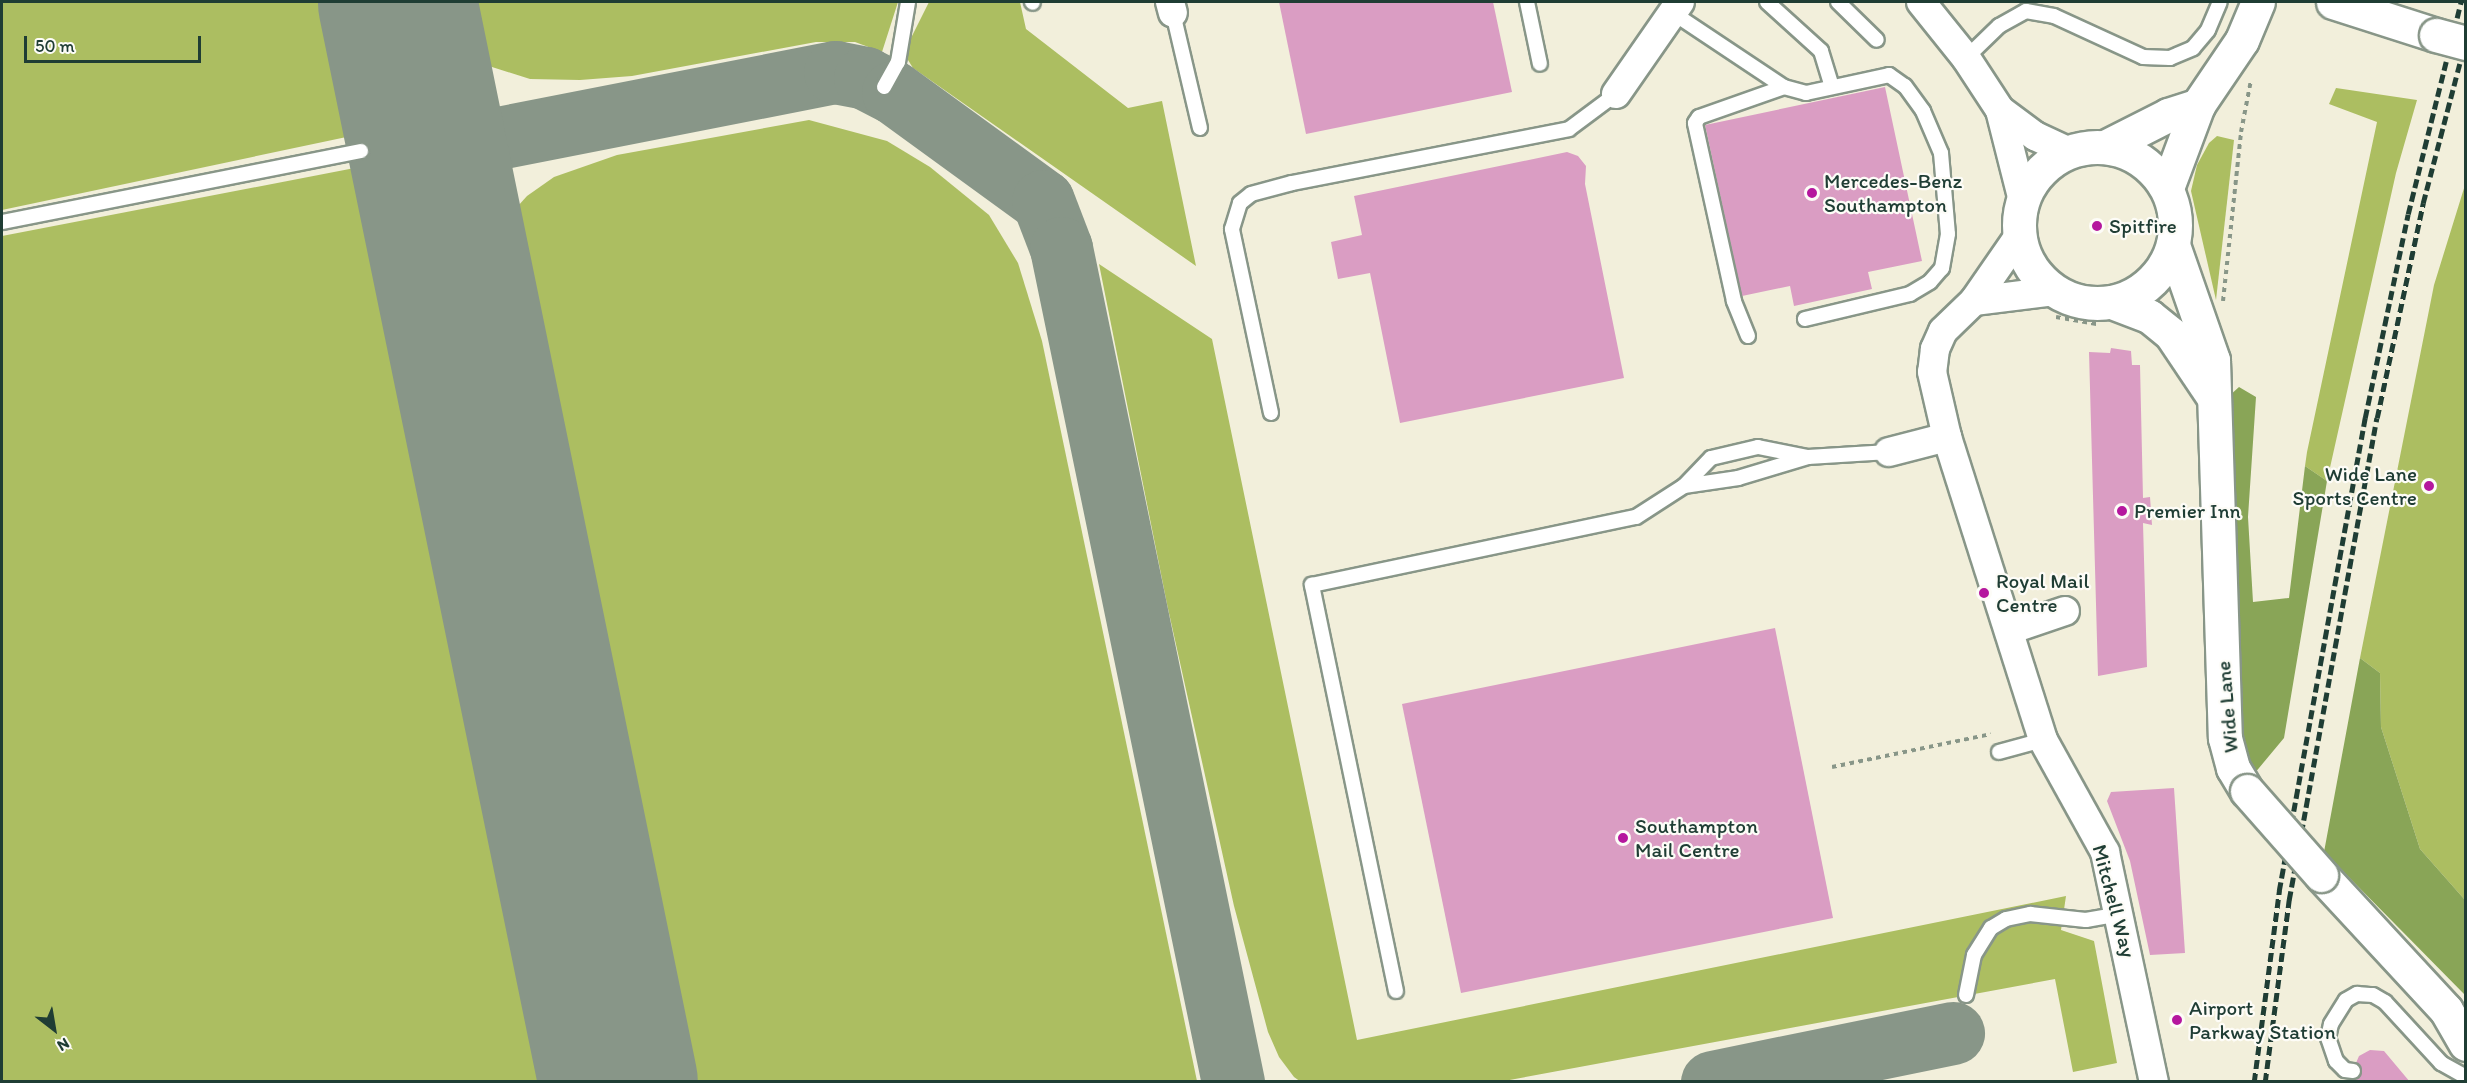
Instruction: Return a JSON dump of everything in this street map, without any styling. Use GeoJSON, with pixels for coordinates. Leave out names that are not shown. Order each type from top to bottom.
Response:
{"type":"FeatureCollection","features":[{"type":"Feature","properties":{"kind":"main road"},"geometry":{"type":"LineString","coordinates":[[2166,188],[2198,105],[2242,40],[2258,2]]}},
{"type":"Feature","properties":{"kind":"main road"},"geometry":{"type":"LineString","coordinates":[[2333,2],[2451,39]]}},
{"type":"Feature","properties":{"kind":"main road"},"geometry":{"type":"LineString","coordinates":[[2198,105],[2168,115],[2105,147],[2068,152],[2038,175],[2023,201],[2019,236],[2037,276],[2054,291],[2072,300],[2112,302],[2149,316],[2171,334],[2211,395]]}},
{"type":"Feature","properties":{"kind":"main road"},"geometry":{"type":"LineString","coordinates":[[2105,147],[2130,154],[2151,168],[2166,188],[2176,225],[2174,245],[2151,283],[2133,295],[2112,302]]}},
{"type":"Feature","properties":{"kind":"main road","name":"Wide Lane"},"geometry":{"type":"LineString","coordinates":[[2174,245],[2213,360],[2211,395],[2225,738],[2233,768],[2247,791],[2321,875],[2456,1016],[2466,1044]]}},
{"type":"Feature","properties":{"kind":"street"},"geometry":{"type":"LineString","coordinates":[[1921,2],[1966,58],[2000,110],[2023,201]]}},
{"type":"Feature","properties":{"kind":"street"},"geometry":{"type":"LineString","coordinates":[[1616,93],[1676,7]]}},
{"type":"Feature","properties":{"kind":"street"},"geometry":{"type":"LineString","coordinates":[[2000,110],[2035,136],[2068,152]]}},
{"type":"Feature","properties":{"kind":"street","name":"Mitchell Way"},"geometry":{"type":"LineString","coordinates":[[2019,236],[1974,301],[1943,331],[1935,349],[1932,372],[1947,437],[2043,740],[2104,852],[2154,1082]]}},
{"type":"Feature","properties":{"kind":"street"},"geometry":{"type":"LineString","coordinates":[[1974,301],[2054,291]]}},
{"type":"Feature","properties":{"kind":"street"},"geometry":{"type":"LineString","coordinates":[[1889,452],[1947,437]]}},
{"type":"Feature","properties":{"kind":"street"},"geometry":{"type":"LineString","coordinates":[[2009,630],[2065,611]]}},
{"type":"Feature","properties":{"kind":"lane"},"geometry":{"type":"LineString","coordinates":[[884,87],[898,62],[908,2]]}},
{"type":"Feature","properties":{"kind":"lane"},"geometry":{"type":"LineString","coordinates":[[1527,2],[1539,64]]}},
{"type":"Feature","properties":{"kind":"lane"},"geometry":{"type":"LineString","coordinates":[[1767,2],[1821,51],[1832,86]]}},
{"type":"Feature","properties":{"kind":"lane"},"geometry":{"type":"LineString","coordinates":[[1838,2],[1877,40]]}},
{"type":"Feature","properties":{"kind":"lane"},"geometry":{"type":"LineString","coordinates":[[1966,58],[1999,26],[2026,11],[2054,16],[2143,57],[2170,58],[2193,48],[2208,30],[2220,2]]}},
{"type":"Feature","properties":{"kind":"lane"},"geometry":{"type":"LineString","coordinates":[[1171,7],[1200,128]]}},
{"type":"Feature","properties":{"kind":"lane"},"geometry":{"type":"LineString","coordinates":[[1676,7],[1784,87],[1806,93],[1889,75],[1905,86],[1923,111],[1941,153],[1948,200],[1947,253],[1942,268],[1930,282],[1910,294],[1805,319]]}},
{"type":"Feature","properties":{"kind":"lane"},"geometry":{"type":"LineString","coordinates":[[1748,336],[1734,301],[1695,123],[1698,117],[1784,87]]}},
{"type":"Feature","properties":{"kind":"lane"},"geometry":{"type":"LineString","coordinates":[[1271,413],[1232,229],[1240,203],[1251,194],[1292,183],[1569,129],[1616,93]]}},
{"type":"Feature","properties":{"kind":"lane"},"geometry":{"type":"LineString","coordinates":[[2,222],[362,151]]}},
{"type":"Feature","properties":{"kind":"lane"},"geometry":{"type":"LineString","coordinates":[[1396,991],[1312,585],[1636,517],[1684,486],[1711,458],[1751,448],[1808,457],[1889,452]]}},
{"type":"Feature","properties":{"kind":"lane"},"geometry":{"type":"LineString","coordinates":[[1684,486],[1738,478],[1808,457]]}},
{"type":"Feature","properties":{"kind":"lane"},"geometry":{"type":"LineString","coordinates":[[1999,752],[2043,740]]}},
{"type":"Feature","properties":{"kind":"lane"},"geometry":{"type":"LineString","coordinates":[[1966,995],[1974,955],[1991,928],[2006,918],[2030,914],[2086,920],[2119,914]]}},
{"type":"Feature","properties":{"kind":"lane"},"geometry":{"type":"LineString","coordinates":[[2353,1071],[2345,1070],[2336,1061],[2328,1038],[2331,1024],[2346,1000],[2357,994],[2373,995],[2385,1002],[2441,1063],[2466,1077]]}},
{"type":"Feature","properties":{"kind":"path"},"geometry":{"type":"LineString","coordinates":[[2218,310],[2223,301],[2247,89]]}},
{"type":"Feature","properties":{"kind":"path"},"geometry":{"type":"LineString","coordinates":[[1832,767],[1995,733]]}},
{"type":"Feature","properties":{"kind":"green space"},"geometry":{"type":"Polygon","coordinates":[[[2,2],[328,2],[356,135],[2,210],[2,2]]]}},
{"type":"Feature","properties":{"kind":"green space"},"geometry":{"type":"Polygon","coordinates":[[[458,2],[898,2],[882,52],[855,42],[816,42],[632,76],[580,80],[530,79],[470,60],[458,2]]]}},
{"type":"Feature","properties":{"kind":"green space"},"geometry":{"type":"Polygon","coordinates":[[[929,2],[1020,2],[1026,29],[1128,108],[1162,101],[1196,266],[913,68],[908,60],[908,44],[929,2]]]}},
{"type":"Feature","properties":{"kind":"green space"},"geometry":{"type":"Polygon","coordinates":[[[2336,88],[2417,100],[2396,173],[2327,481],[2305,466],[2377,122],[2329,104],[2336,88]]]}},
{"type":"Feature","properties":{"kind":"green space"},"geometry":{"type":"Polygon","coordinates":[[[809,120],[887,141],[930,167],[989,215],[1018,263],[1042,341],[1197,1081],[684,1081],[507,218],[527,196],[554,177],[617,155],[809,120]]]}},
{"type":"Feature","properties":{"kind":"green space"},"geometry":{"type":"Polygon","coordinates":[[[2217,136],[2234,140],[2216,300],[2191,191],[2197,165],[2209,143],[2217,136]]]}},
{"type":"Feature","properties":{"kind":"green space"},"geometry":{"type":"Polygon","coordinates":[[[365,166],[553,1081],[2,1081],[2,236],[365,166]]]}},
{"type":"Feature","properties":{"kind":"green space","name":"Wide Lane Sports Centre"},"geometry":{"type":"Polygon","coordinates":[[[2465,185],[2465,900],[2420,849],[2381,727],[2380,673],[2360,658],[2434,285],[2465,185]]]}},
{"type":"Feature","properties":{"kind":"green space"},"geometry":{"type":"Polygon","coordinates":[[[1099,264],[1212,339],[1357,1040],[2066,896],[2061,930],[2094,941],[2117,1063],[2073,1072],[2055,979],[1504,1081],[1301,1082],[1294,1077],[1279,1057],[1268,1032],[1234,906],[1167,604],[1099,264]]]}},
{"type":"Feature","properties":{"kind":"green space"},"geometry":{"type":"Polygon","coordinates":[[[2239,387],[2256,397],[2248,517],[2253,602],[2289,598],[2305,466],[2327,481],[2284,738],[2254,774],[2239,747],[2228,397],[2239,387]]]}},
{"type":"Feature","properties":{"kind":"green space"},"geometry":{"type":"Polygon","coordinates":[[[2360,658],[2380,673],[2381,727],[2420,849],[2465,900],[2465,995],[2324,852],[2360,658]]]}},
{"type":"Feature","properties":{"kind":"building"},"geometry":{"type":"Polygon","coordinates":[[[1279,2],[1493,2],[1512,92],[1306,134],[1279,2]]]}},
{"type":"Feature","properties":{"kind":"building","name":"Mercedes-Benz Southampton"},"geometry":{"type":"Polygon","coordinates":[[[1885,87],[1922,261],[1868,272],[1872,289],[1794,306],[1790,286],[1742,296],[1705,125],[1885,87]]]}},
{"type":"Feature","properties":{"kind":"building"},"geometry":{"type":"Polygon","coordinates":[[[1567,152],[1578,156],[1586,166],[1585,184],[1624,378],[1400,423],[1370,273],[1338,279],[1331,242],[1362,235],[1354,196],[1567,152]]]}},
{"type":"Feature","properties":{"kind":"building","name":"Premier Inn"},"geometry":{"type":"Polygon","coordinates":[[[2111,348],[2131,351],[2132,365],[2140,365],[2143,498],[2150,497],[2152,525],[2143,523],[2147,667],[2098,676],[2089,352],[2110,353],[2111,348]]]}},
{"type":"Feature","properties":{"kind":"building","name":"Southampton Mail Centre"},"geometry":{"type":"Polygon","coordinates":[[[1775,628],[1833,918],[1461,993],[1402,704],[1775,628]]]}},
{"type":"Feature","properties":{"kind":"building"},"geometry":{"type":"Polygon","coordinates":[[[2174,788],[2185,953],[2150,955],[2130,861],[2107,801],[2111,792],[2174,788]]]}},
{"type":"Feature","properties":{"kind":"building"},"geometry":{"type":"Polygon","coordinates":[[[2370,1050],[2384,1051],[2410,1082],[2349,1082],[2360,1076],[2361,1068],[2356,1063],[2359,1056],[2370,1050]]]}},
{"type":"Feature","properties":{"kind":"taxiway"},"geometry":{"type":"LineString","coordinates":[[427,152],[835,72],[865,78],[893,92],[1043,201],[1061,248],[1233,1082]]}},
{"type":"Feature","properties":{"kind":"taxiway"},"geometry":{"type":"LineString","coordinates":[[1712,1082],[1953,1033]]}},
{"type":"Feature","properties":{"kind":"runway"},"geometry":{"type":"LineString","coordinates":[[397,2],[618,1082]]}},
{"type":"Feature","properties":{"kind":"railway"},"geometry":{"type":"LineString","coordinates":[[2254,1082],[2279,891],[2365,418],[2408,214],[2461,2]]}},
{"type":"Feature","properties":{"kind":"railway"},"geometry":{"type":"LineString","coordinates":[[2265,1082],[2289,900],[2377,418],[2423,203],[2466,39]]}},
{"type":"Feature","properties":{"kind":"place","name":"Mercedes-Benz Southampton"},"geometry":{"type":"Point","coordinates":[1812,193]}},
{"type":"Feature","properties":{"kind":"place","name":"Spitfire"},"geometry":{"type":"Point","coordinates":[2097,226]}},
{"type":"Feature","properties":{"kind":"place","name":"Wide Lane Sports Centre"},"geometry":{"type":"Point","coordinates":[2429,486]}},
{"type":"Feature","properties":{"kind":"place","name":"Premier Inn"},"geometry":{"type":"Point","coordinates":[2122,511]}},
{"type":"Feature","properties":{"kind":"place","name":"Royal Mail Centre"},"geometry":{"type":"Point","coordinates":[1984,593]}},
{"type":"Feature","properties":{"kind":"place","name":"Southampton Mail Centre"},"geometry":{"type":"Point","coordinates":[1623,838]}},
{"type":"Feature","properties":{"kind":"place","name":"Airport Parkway Station"},"geometry":{"type":"Point","coordinates":[2177,1020]}}]}
